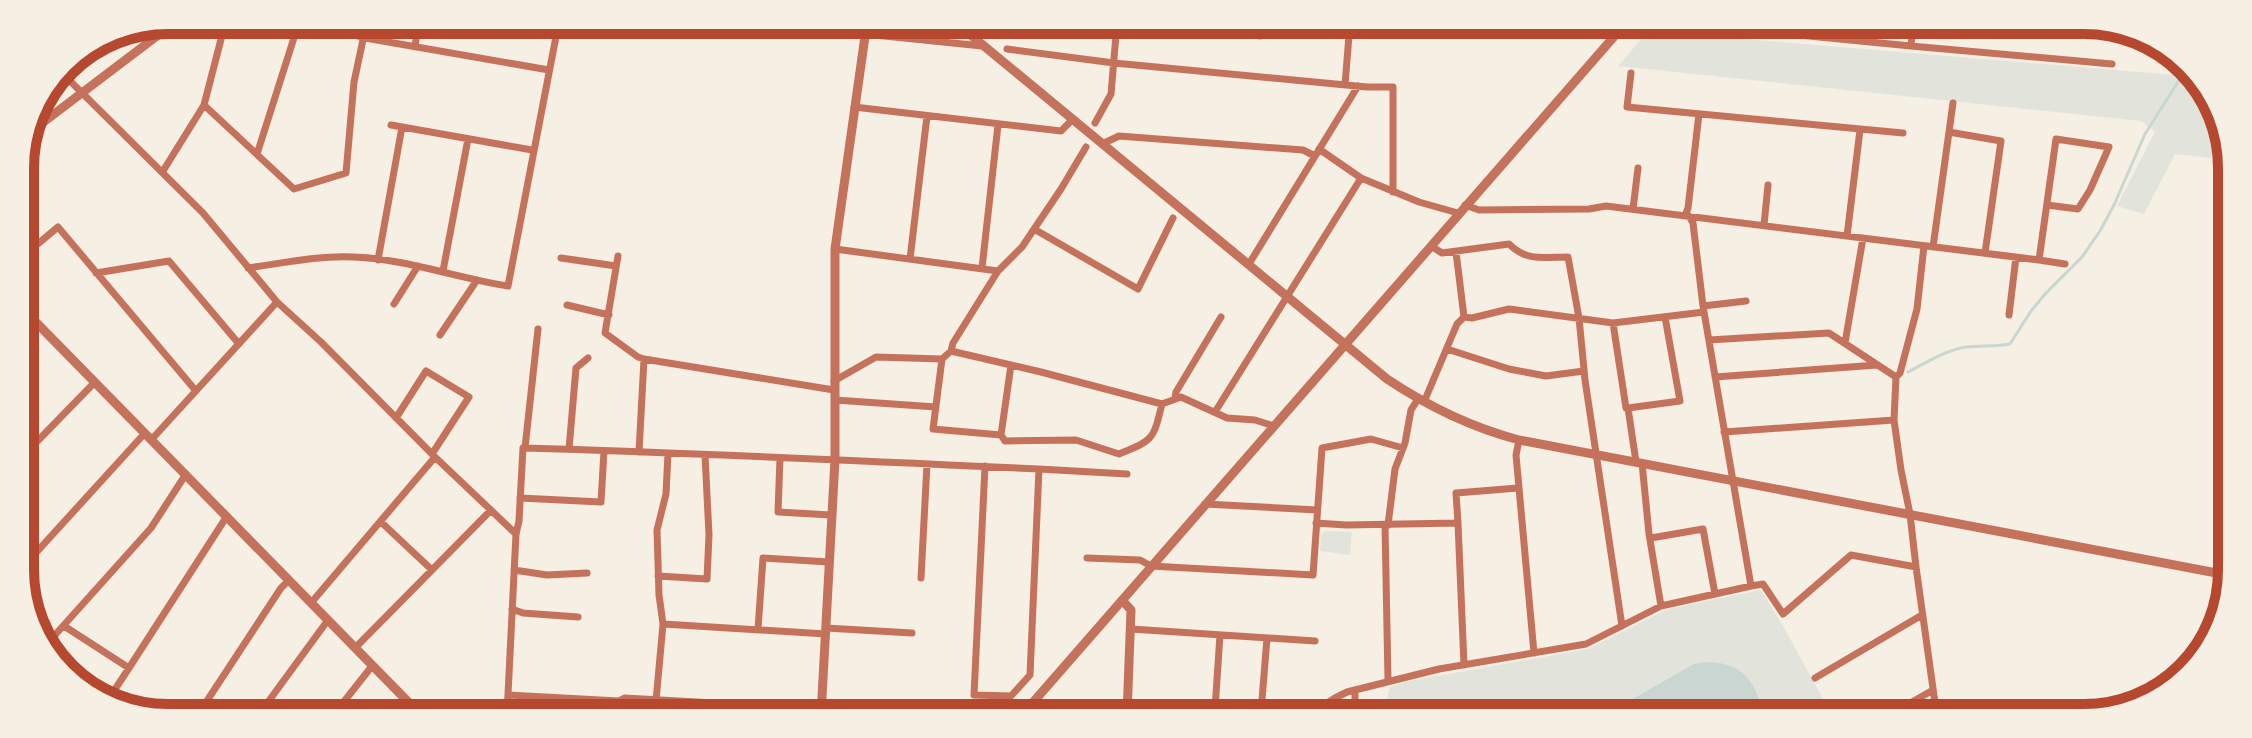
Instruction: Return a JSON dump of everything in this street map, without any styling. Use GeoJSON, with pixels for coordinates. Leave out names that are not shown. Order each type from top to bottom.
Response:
{"type":"FeatureCollection","features":[{"type":"Feature","properties":{"kind":"street"},"geometry":{"type":"LineString","coordinates":[[163,171],[204,105],[222,34]]}},
{"type":"Feature","properties":{"kind":"street"},"geometry":{"type":"LineString","coordinates":[[257,154],[290,34]]}},
{"type":"Feature","properties":{"kind":"street"},"geometry":{"type":"LineString","coordinates":[[350,34],[549,70]]}},
{"type":"Feature","properties":{"kind":"street"},"geometry":{"type":"LineString","coordinates":[[204,105],[294,189],[346,173],[354,82],[364,34]]}},
{"type":"Feature","properties":{"kind":"street"},"geometry":{"type":"LineString","coordinates":[[415,46],[417,34]]}},
{"type":"Feature","properties":{"kind":"street"},"geometry":{"type":"LineString","coordinates":[[248,268],[354,256],[418,266],[508,286],[556,34]]}},
{"type":"Feature","properties":{"kind":"street"},"geometry":{"type":"LineString","coordinates":[[821,704],[835,460],[835,249],[865,34],[984,46]]}},
{"type":"Feature","properties":{"kind":"street"},"geometry":{"type":"LineString","coordinates":[[970,34],[1387,379],[1421,401],[1484,430],[1519,440],[2218,573]]}},
{"type":"Feature","properties":{"kind":"street"},"geometry":{"type":"LineString","coordinates":[[1095,123],[1111,94],[1116,34]]}},
{"type":"Feature","properties":{"kind":"street"},"geometry":{"type":"LineString","coordinates":[[1345,85],[1349,34]]}},
{"type":"Feature","properties":{"kind":"street"},"geometry":{"type":"LineString","coordinates":[[1031,704],[1616,34]]}},
{"type":"Feature","properties":{"kind":"street"},"geometry":{"type":"LineString","coordinates":[[1783,34],[2112,64]]}},
{"type":"Feature","properties":{"kind":"street"},"geometry":{"type":"LineString","coordinates":[[1862,41],[1863,34]]}},
{"type":"Feature","properties":{"kind":"street"},"geometry":{"type":"LineString","coordinates":[[1911,46],[1912,34]]}},
{"type":"Feature","properties":{"kind":"street"},"geometry":{"type":"LineString","coordinates":[[42,123],[158,35]]}},
{"type":"Feature","properties":{"kind":"street"},"geometry":{"type":"LineString","coordinates":[[1007,49],[1114,63],[1393,87],[1393,192]]}},
{"type":"Feature","properties":{"kind":"street"},"geometry":{"type":"LineString","coordinates":[[1631,73],[1627,107],[1903,133]]}},
{"type":"Feature","properties":{"kind":"street"},"geometry":{"type":"LineString","coordinates":[[68,79],[203,213],[277,302],[516,534]]}},
{"type":"Feature","properties":{"kind":"street"},"geometry":{"type":"LineString","coordinates":[[1249,264],[1358,86]]}},
{"type":"Feature","properties":{"kind":"street"},"geometry":{"type":"LineString","coordinates":[[1935,704],[1894,420],[1896,377],[1900,373],[1917,309],[1953,103]]}},
{"type":"Feature","properties":{"kind":"street"},"geometry":{"type":"LineString","coordinates":[[854,107],[1061,131],[1072,120]]}},
{"type":"Feature","properties":{"kind":"street"},"geometry":{"type":"LineString","coordinates":[[1699,114],[1687,216],[1693,223],[1704,309],[1751,586]]}},
{"type":"Feature","properties":{"kind":"street"},"geometry":{"type":"LineString","coordinates":[[910,259],[927,116]]}},
{"type":"Feature","properties":{"kind":"street"},"geometry":{"type":"LineString","coordinates":[[391,125],[532,150]]}},
{"type":"Feature","properties":{"kind":"street"},"geometry":{"type":"LineString","coordinates":[[982,268],[998,125]]}},
{"type":"Feature","properties":{"kind":"street"},"geometry":{"type":"LineString","coordinates":[[378,260],[402,127]]}},
{"type":"Feature","properties":{"kind":"street"},"geometry":{"type":"LineString","coordinates":[[1847,236],[1860,130]]}},
{"type":"Feature","properties":{"kind":"street"},"geometry":{"type":"LineString","coordinates":[[1949,132],[2001,141],[1985,253]]}},
{"type":"Feature","properties":{"kind":"street"},"geometry":{"type":"LineString","coordinates":[[1102,144],[1119,136],[1317,152],[1361,178],[1393,192],[1462,209],[1589,209],[1606,206],[2065,264]]}},
{"type":"Feature","properties":{"kind":"street"},"geometry":{"type":"LineString","coordinates":[[443,271],[468,139]]}},
{"type":"Feature","properties":{"kind":"street"},"geometry":{"type":"LineString","coordinates":[[2039,260],[2056,139],[2109,147],[2078,209],[2047,205]]}},
{"type":"Feature","properties":{"kind":"street"},"geometry":{"type":"LineString","coordinates":[[835,390],[876,357],[942,359],[947,356],[998,271],[1022,247],[1086,147]]}},
{"type":"Feature","properties":{"kind":"street"},"geometry":{"type":"LineString","coordinates":[[1633,209],[1638,168]]}},
{"type":"Feature","properties":{"kind":"street"},"geometry":{"type":"LineString","coordinates":[[1215,412],[1361,178]]}},
{"type":"Feature","properties":{"kind":"street"},"geometry":{"type":"LineString","coordinates":[[1764,225],[1768,185]]}},
{"type":"Feature","properties":{"kind":"street"},"geometry":{"type":"LineString","coordinates":[[1034,229],[1138,289],[1173,218]]}},
{"type":"Feature","properties":{"kind":"street"},"geometry":{"type":"LineString","coordinates":[[34,247],[58,227],[196,391]]}},
{"type":"Feature","properties":{"kind":"street"},"geometry":{"type":"LineString","coordinates":[[1845,343],[1863,238]]}},
{"type":"Feature","properties":{"kind":"street"},"geometry":{"type":"LineString","coordinates":[[1431,246],[1442,253],[1509,244],[1528,257],[1568,257],[1622,626]]}},
{"type":"Feature","properties":{"kind":"street"},"geometry":{"type":"LineString","coordinates":[[835,249],[998,271]]}},
{"type":"Feature","properties":{"kind":"street"},"geometry":{"type":"LineString","coordinates":[[1456,252],[1464,317]]}},
{"type":"Feature","properties":{"kind":"street"},"geometry":{"type":"LineString","coordinates":[[618,256],[605,333],[644,359],[936,407]]}},
{"type":"Feature","properties":{"kind":"street"},"geometry":{"type":"LineString","coordinates":[[2009,315],[2016,257]]}},
{"type":"Feature","properties":{"kind":"street"},"geometry":{"type":"LineString","coordinates":[[561,258],[616,266]]}},
{"type":"Feature","properties":{"kind":"street"},"geometry":{"type":"LineString","coordinates":[[96,273],[169,261],[239,344]]}},
{"type":"Feature","properties":{"kind":"street"},"geometry":{"type":"LineString","coordinates":[[394,304],[418,266]]}},
{"type":"Feature","properties":{"kind":"street"},"geometry":{"type":"LineString","coordinates":[[440,335],[477,280]]}},
{"type":"Feature","properties":{"kind":"street"},"geometry":{"type":"LineString","coordinates":[[1464,317],[1509,309],[1613,323],[1665,317],[1746,301]]}},
{"type":"Feature","properties":{"kind":"street"},"geometry":{"type":"LineString","coordinates":[[34,556],[196,391],[277,302]]}},
{"type":"Feature","properties":{"kind":"street"},"geometry":{"type":"LineString","coordinates":[[567,305],[609,315]]}},
{"type":"Feature","properties":{"kind":"street"},"geometry":{"type":"LineString","coordinates":[[1175,398],[1221,317]]}},
{"type":"Feature","properties":{"kind":"street"},"geometry":{"type":"LineString","coordinates":[[1388,681],[1387,525],[1395,469],[1411,410],[1421,401],[1457,324],[1464,317]]}},
{"type":"Feature","properties":{"kind":"street"},"geometry":{"type":"LineString","coordinates":[[1628,408],[1680,401],[1665,317]]}},
{"type":"Feature","properties":{"kind":"street"},"geometry":{"type":"LineString","coordinates":[[34,320],[410,704]]}},
{"type":"Feature","properties":{"kind":"street"},"geometry":{"type":"LineString","coordinates":[[1613,323],[1661,606]]}},
{"type":"Feature","properties":{"kind":"street"},"geometry":{"type":"LineString","coordinates":[[508,704],[516,534],[538,329]]}},
{"type":"Feature","properties":{"kind":"street"},"geometry":{"type":"LineString","coordinates":[[1709,340],[1829,333],[1896,377]]}},
{"type":"Feature","properties":{"kind":"street"},"geometry":{"type":"LineString","coordinates":[[1447,349],[1509,369],[1546,376],[1584,371]]}},
{"type":"Feature","properties":{"kind":"street"},"geometry":{"type":"LineString","coordinates":[[951,351],[1162,404],[1181,397],[1227,418],[1255,420],[1274,426]]}},
{"type":"Feature","properties":{"kind":"street"},"geometry":{"type":"LineString","coordinates":[[569,449],[576,368],[588,358]]}},
{"type":"Feature","properties":{"kind":"street"},"geometry":{"type":"LineString","coordinates":[[639,452],[644,359]]}},
{"type":"Feature","properties":{"kind":"street"},"geometry":{"type":"LineString","coordinates":[[942,359],[933,429],[1001,435]]}},
{"type":"Feature","properties":{"kind":"street"},"geometry":{"type":"LineString","coordinates":[[1011,365],[1001,435],[1005,441],[1076,440],[1119,454],[1148,441],[1157,426],[1162,404]]}},
{"type":"Feature","properties":{"kind":"street"},"geometry":{"type":"LineString","coordinates":[[1715,377],[1879,365]]}},
{"type":"Feature","properties":{"kind":"street"},"geometry":{"type":"LineString","coordinates":[[311,603],[434,456],[469,397],[426,371],[396,418]]}},
{"type":"Feature","properties":{"kind":"street"},"geometry":{"type":"LineString","coordinates":[[34,445],[95,382]]}},
{"type":"Feature","properties":{"kind":"street"},"geometry":{"type":"LineString","coordinates":[[1724,432],[1894,420]]}},
{"type":"Feature","properties":{"kind":"street"},"geometry":{"type":"LineString","coordinates":[[1087,558],[1140,560],[1151,566],[1313,575],[1322,448],[1371,439],[1403,448]]}},
{"type":"Feature","properties":{"kind":"street"},"geometry":{"type":"LineString","coordinates":[[1519,440],[1516,455],[1518,488],[1534,653]]}},
{"type":"Feature","properties":{"kind":"street"},"geometry":{"type":"LineString","coordinates":[[525,448],[1127,474]]}},
{"type":"Feature","properties":{"kind":"street"},"geometry":{"type":"LineString","coordinates":[[520,498],[601,502],[604,451]]}},
{"type":"Feature","properties":{"kind":"street"},"geometry":{"type":"LineString","coordinates":[[656,701],[663,624],[657,530],[666,494],[668,453]]}},
{"type":"Feature","properties":{"kind":"street"},"geometry":{"type":"LineString","coordinates":[[658,576],[707,579],[709,535],[705,455]]}},
{"type":"Feature","properties":{"kind":"street"},"geometry":{"type":"LineString","coordinates":[[780,458],[778,512],[831,515]]}},
{"type":"Feature","properties":{"kind":"street"},"geometry":{"type":"LineString","coordinates":[[921,578],[927,464]]}},
{"type":"Feature","properties":{"kind":"street"},"geometry":{"type":"LineString","coordinates":[[985,466],[974,695],[1011,696],[1030,675],[1039,469]]}},
{"type":"Feature","properties":{"kind":"street"},"geometry":{"type":"LineString","coordinates":[[53,638],[151,528],[186,474]]}},
{"type":"Feature","properties":{"kind":"street"},"geometry":{"type":"LineString","coordinates":[[1464,665],[1456,493],[1518,488]]}},
{"type":"Feature","properties":{"kind":"street"},"geometry":{"type":"LineString","coordinates":[[1205,504],[1317,510]]}},
{"type":"Feature","properties":{"kind":"street"},"geometry":{"type":"LineString","coordinates":[[355,648],[491,510]]}},
{"type":"Feature","properties":{"kind":"street"},"geometry":{"type":"LineString","coordinates":[[113,692],[227,516]]}},
{"type":"Feature","properties":{"kind":"street"},"geometry":{"type":"LineString","coordinates":[[381,522],[432,570]]}},
{"type":"Feature","properties":{"kind":"street"},"geometry":{"type":"LineString","coordinates":[[1316,523],[1458,523]]}},
{"type":"Feature","properties":{"kind":"street"},"geometry":{"type":"LineString","coordinates":[[1651,538],[1703,529],[1715,594]]}},
{"type":"Feature","properties":{"kind":"street"},"geometry":{"type":"LineString","coordinates":[[1326,704],[1355,690],[1388,681],[1586,644],[1661,606],[1751,586],[1763,584],[1783,614],[1851,555],[1916,567]]}},
{"type":"Feature","properties":{"kind":"street"},"geometry":{"type":"LineString","coordinates":[[758,629],[763,558],[829,562]]}},
{"type":"Feature","properties":{"kind":"street"},"geometry":{"type":"LineString","coordinates":[[514,570],[547,575],[587,573]]}},
{"type":"Feature","properties":{"kind":"street"},"geometry":{"type":"LineString","coordinates":[[205,704],[289,580]]}},
{"type":"Feature","properties":{"kind":"street"},"geometry":{"type":"LineString","coordinates":[[1122,600],[1131,610],[1127,702],[1143,704]]}},
{"type":"Feature","properties":{"kind":"street"},"geometry":{"type":"LineString","coordinates":[[512,609],[523,613],[578,617]]}},
{"type":"Feature","properties":{"kind":"street"},"geometry":{"type":"LineString","coordinates":[[1815,678],[1922,615]]}},
{"type":"Feature","properties":{"kind":"street"},"geometry":{"type":"LineString","coordinates":[[267,704],[328,620]]}},
{"type":"Feature","properties":{"kind":"street"},"geometry":{"type":"LineString","coordinates":[[663,624],[912,633]]}},
{"type":"Feature","properties":{"kind":"street"},"geometry":{"type":"LineString","coordinates":[[64,626],[129,668]]}},
{"type":"Feature","properties":{"kind":"street"},"geometry":{"type":"LineString","coordinates":[[1131,629],[1315,641]]}},
{"type":"Feature","properties":{"kind":"street"},"geometry":{"type":"LineString","coordinates":[[1215,704],[1220,635]]}},
{"type":"Feature","properties":{"kind":"street"},"geometry":{"type":"LineString","coordinates":[[1262,704],[1267,638]]}},
{"type":"Feature","properties":{"kind":"street"},"geometry":{"type":"LineString","coordinates":[[342,704],[372,666]]}},
{"type":"Feature","properties":{"kind":"street"},"geometry":{"type":"LineString","coordinates":[[1020,687],[1034,700]]}},
{"type":"Feature","properties":{"kind":"street"},"geometry":{"type":"LineString","coordinates":[[1355,690],[1355,704]]}},
{"type":"Feature","properties":{"kind":"street"},"geometry":{"type":"LineString","coordinates":[[1909,704],[1933,690]]}},
{"type":"Feature","properties":{"kind":"street"},"geometry":{"type":"LineString","coordinates":[[508,695],[705,704]]}},
{"type":"Feature","properties":{"kind":"street"},"geometry":{"type":"LineString","coordinates":[[576,699],[576,704]]}},
{"type":"Feature","properties":{"kind":"street"},"geometry":{"type":"LineString","coordinates":[[639,699],[639,704]]}},
{"type":"Feature","properties":{"kind":"shaded area"},"geometry":{"type":"Polygon","coordinates":[[[1645,34],[1684,34],[2181,75],[2195,94],[2211,125],[2217,159],[2175,154],[2144,214],[2117,206],[2155,132],[2141,121],[1618,66],[1645,34]]]}},
{"type":"Feature","properties":{"kind":"shaded area"},"geometry":{"type":"Polygon","coordinates":[[[1325,531],[1352,532],[1350,555],[1320,551],[1321,535],[1325,531]]]}},
{"type":"Feature","properties":{"kind":"shaded area"},"geometry":{"type":"Polygon","coordinates":[[[1761,590],[1826,704],[1386,704],[1390,687],[1404,682],[1588,649],[1668,609],[1761,590]]]}},
{"type":"Feature","properties":{"kind":"shaded area"},"geometry":{"type":"Polygon","coordinates":[[[1720,663],[1740,671],[1753,685],[1760,704],[1624,704],[1694,664],[1720,663]]]}},
{"type":"Feature","properties":{"kind":"waterway"},"geometry":{"type":"LineString","coordinates":[[1908,372],[1958,349],[2010,344],[2031,311],[2082,257],[2100,231],[2145,134],[2182,76]]}}]}
